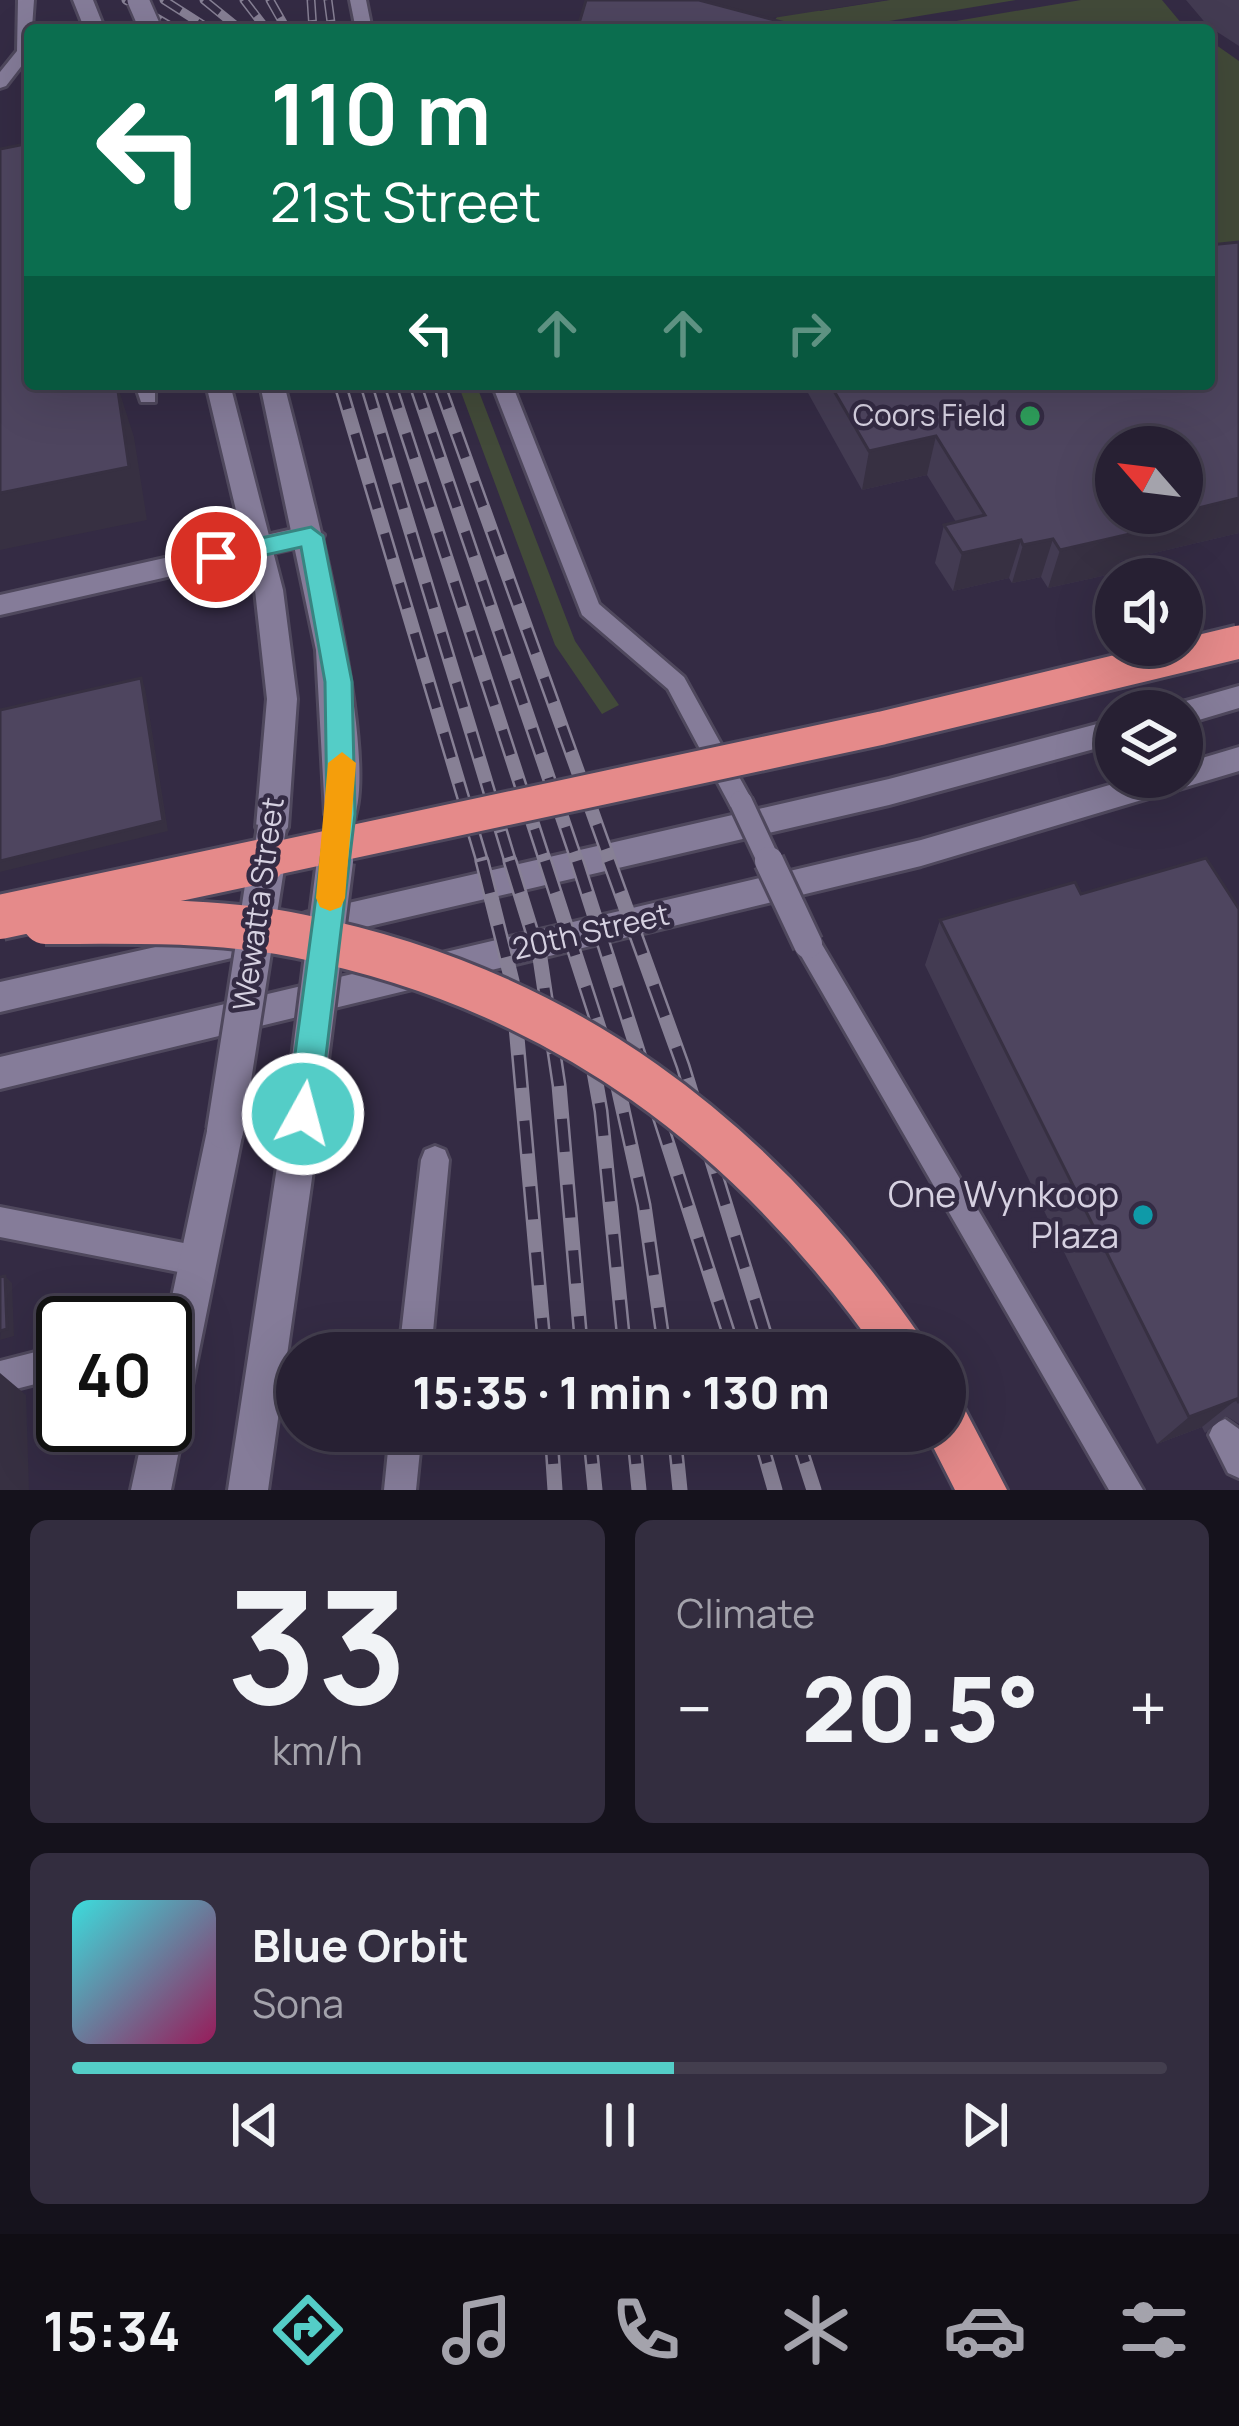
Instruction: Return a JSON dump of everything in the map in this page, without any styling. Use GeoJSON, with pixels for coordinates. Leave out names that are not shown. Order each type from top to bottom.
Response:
{"type":"FeatureCollection","features":[{"type":"Feature","properties":{"kind":"highway"},"geometry":{"type":"LineString","coordinates":[[0,917],[882,728],[1239,642]]}},
{"type":"Feature","properties":{"kind":"highway"},"geometry":{"type":"LineString","coordinates":[[0,928],[39,922],[238,927],[389,957],[504,1000],[619,1065],[742,1158],[830,1251],[890,1332]]}},
{"type":"Feature","properties":{"kind":"highway"},"geometry":{"type":"LineString","coordinates":[[962,1452],[982,1490]]}},
{"type":"Feature","properties":{"kind":"street","name":"Wewatta Street"},"geometry":{"type":"LineString","coordinates":[[187,1296],[225,1131],[272,827],[282,699],[259,547],[220,390]]}},
{"type":"Feature","properties":{"kind":"street"},"geometry":{"type":"LineString","coordinates":[[248,1490],[341,814],[338,682],[311,536],[273,390]]}},
{"type":"Feature","properties":{"kind":"street"},"geometry":{"type":"LineString","coordinates":[[0,605],[311,536]]}},
{"type":"Feature","properties":{"kind":"street"},"geometry":{"type":"LineString","coordinates":[[1203,707],[1239,697]]}},
{"type":"Feature","properties":{"kind":"street"},"geometry":{"type":"LineString","coordinates":[[0,997],[889,792],[1095,736]]}},
{"type":"Feature","properties":{"kind":"street","name":"20th Street"},"geometry":{"type":"LineString","coordinates":[[1203,770],[1239,759]]}},
{"type":"Feature","properties":{"kind":"street","name":"20th Street"},"geometry":{"type":"LineString","coordinates":[[0,1073],[921,853],[1108,798]]}},
{"type":"Feature","properties":{"kind":"street","name":"Wewatta Street"},"geometry":{"type":"LineString","coordinates":[[152,1490],[160,1452]]}},
{"type":"Feature","properties":{"kind":"lane"},"geometry":{"type":"LineString","coordinates":[[0,82],[24,52]]}},
{"type":"Feature","properties":{"kind":"lane"},"geometry":{"type":"LineString","coordinates":[[504,390],[590,609],[676,683],[741,802],[808,944],[1127,1490]]}},
{"type":"Feature","properties":{"kind":"lane"},"geometry":{"type":"LineString","coordinates":[[417,1332],[435,1160]]}},
{"type":"Feature","properties":{"kind":"lane"},"geometry":{"type":"LineString","coordinates":[[0,1222],[199,1261]]}},
{"type":"Feature","properties":{"kind":"lane"},"geometry":{"type":"LineString","coordinates":[[0,1377],[36,1368]]}},
{"type":"Feature","properties":{"kind":"lane"},"geometry":{"type":"LineString","coordinates":[[400,1490],[404,1452]]}},
{"type":"Feature","properties":{"kind":"green space"},"geometry":{"type":"Polygon","coordinates":[[[890,0],[1016,0],[871,24],[771,24],[783,10],[815,5],[820,11],[890,0]]]}},
{"type":"Feature","properties":{"kind":"green space"},"geometry":{"type":"Polygon","coordinates":[[[1081,0],[1162,0],[1182,24],[939,24],[1081,0]]]}},
{"type":"Feature","properties":{"kind":"green space"},"geometry":{"type":"Polygon","coordinates":[[[1215,44],[1239,61],[1239,263],[1215,265],[1215,44]]]}},
{"type":"Feature","properties":{"kind":"green space"},"geometry":{"type":"Polygon","coordinates":[[[460,390],[478,390],[575,641],[619,705],[602,714],[555,645],[460,390]]]}},
{"type":"Feature","properties":{"kind":"building"},"geometry":{"type":"Polygon","coordinates":[[[586,0],[699,0],[789,24],[579,24],[586,0]]]}},
{"type":"Feature","properties":{"kind":"building"},"geometry":{"type":"Polygon","coordinates":[[[24,144],[24,390],[118,390],[129,467],[0,493],[0,149],[24,144]]]}},
{"type":"Feature","properties":{"kind":"building","name":"Coors Field"},"geometry":{"type":"Polygon","coordinates":[[[1239,242],[1239,498],[1203,507],[1203,426],[1095,426],[1095,534],[1130,534],[1060,550],[1053,539],[1023,545],[1021,540],[962,553],[944,525],[985,515],[936,436],[869,451],[833,390],[1215,390],[1215,244],[1239,242]]]}},
{"type":"Feature","properties":{"kind":"building"},"geometry":{"type":"Polygon","coordinates":[[[141,678],[163,821],[0,861],[0,710],[141,678]]]}},
{"type":"Feature","properties":{"kind":"building","name":"One Wynkoop Plaza"},"geometry":{"type":"Polygon","coordinates":[[[1206,858],[1239,909],[1239,1403],[1237,1399],[1189,1417],[940,920],[1075,882],[1081,894],[1206,858]]]}},
{"type":"Feature","properties":{"kind":"building"},"geometry":{"type":"Polygon","coordinates":[[[5,1276],[7,1329],[0,1331],[0,1277],[5,1276]]]}},
{"type":"Feature","properties":{"kind":"railway"},"geometry":{"type":"LineString","coordinates":[[126,0],[167,24]]}},
{"type":"Feature","properties":{"kind":"railway"},"geometry":{"type":"LineString","coordinates":[[164,0],[202,24]]}},
{"type":"Feature","properties":{"kind":"railway"},"geometry":{"type":"LineString","coordinates":[[204,0],[234,24]]}},
{"type":"Feature","properties":{"kind":"railway"},"geometry":{"type":"LineString","coordinates":[[244,0],[262,24]]}},
{"type":"Feature","properties":{"kind":"railway"},"geometry":{"type":"LineString","coordinates":[[270,0],[284,24]]}},
{"type":"Feature","properties":{"kind":"railway"},"geometry":{"type":"LineString","coordinates":[[311,0],[313,24]]}},
{"type":"Feature","properties":{"kind":"railway"},"geometry":{"type":"LineString","coordinates":[[328,0],[331,24]]}},
{"type":"Feature","properties":{"kind":"railway"},"geometry":{"type":"LineString","coordinates":[[342,390],[483,864]]}},
{"type":"Feature","properties":{"kind":"railway"},"geometry":{"type":"LineString","coordinates":[[368,390],[511,864]]}},
{"type":"Feature","properties":{"kind":"railway"},"geometry":{"type":"LineString","coordinates":[[392,390],[546,864]]}},
{"type":"Feature","properties":{"kind":"railway"},"geometry":{"type":"LineString","coordinates":[[417,390],[577,862]]}},
{"type":"Feature","properties":{"kind":"railway"},"geometry":{"type":"LineString","coordinates":[[441,390],[611,864]]}},
{"type":"Feature","properties":{"kind":"railway"},"geometry":{"type":"LineString","coordinates":[[482,861],[512,981],[543,1332]]}},
{"type":"Feature","properties":{"kind":"railway"},"geometry":{"type":"LineString","coordinates":[[510,861],[540,958],[559,1085],[580,1332]]}},
{"type":"Feature","properties":{"kind":"railway"},"geometry":{"type":"LineString","coordinates":[[545,861],[618,1087],[644,1205],[662,1332]]}},
{"type":"Feature","properties":{"kind":"railway"},"geometry":{"type":"LineString","coordinates":[[609,861],[683,1066],[765,1332]]}},
{"type":"Feature","properties":{"kind":"railway"},"geometry":{"type":"LineString","coordinates":[[577,862],[728,1332]]}},
{"type":"Feature","properties":{"kind":"railway"},"geometry":{"type":"LineString","coordinates":[[588,1038],[601,1111],[623,1332]]}},
{"type":"Feature","properties":{"kind":"railway"},"geometry":{"type":"LineString","coordinates":[[552,1452],[555,1490]]}},
{"type":"Feature","properties":{"kind":"railway"},"geometry":{"type":"LineString","coordinates":[[591,1452],[595,1490]]}},
{"type":"Feature","properties":{"kind":"railway"},"geometry":{"type":"LineString","coordinates":[[635,1452],[639,1490]]}},
{"type":"Feature","properties":{"kind":"railway"},"geometry":{"type":"LineString","coordinates":[[676,1452],[680,1490]]}},
{"type":"Feature","properties":{"kind":"railway"},"geometry":{"type":"LineString","coordinates":[[764,1452],[775,1490]]}},
{"type":"Feature","properties":{"kind":"railway"},"geometry":{"type":"LineString","coordinates":[[802,1452],[814,1490]]}},
{"type":"Feature","properties":{"kind":"slow traffic"},"geometry":{"type":"LineString","coordinates":[[330,898],[342,763]]}},
{"type":"Feature","properties":{"kind":"place","name":"Coors Field"},"geometry":{"type":"Point","coordinates":[1030,416]}},
{"type":"Feature","properties":{"kind":"place","name":"One Wynkoop Plaza"},"geometry":{"type":"Point","coordinates":[1143,1215]}},
{"type":"Feature","properties":{"kind":"route"},"geometry":{"type":"LineString","coordinates":[[216,557],[311,536],[338,682],[341,814],[303,1114]]}}]}
